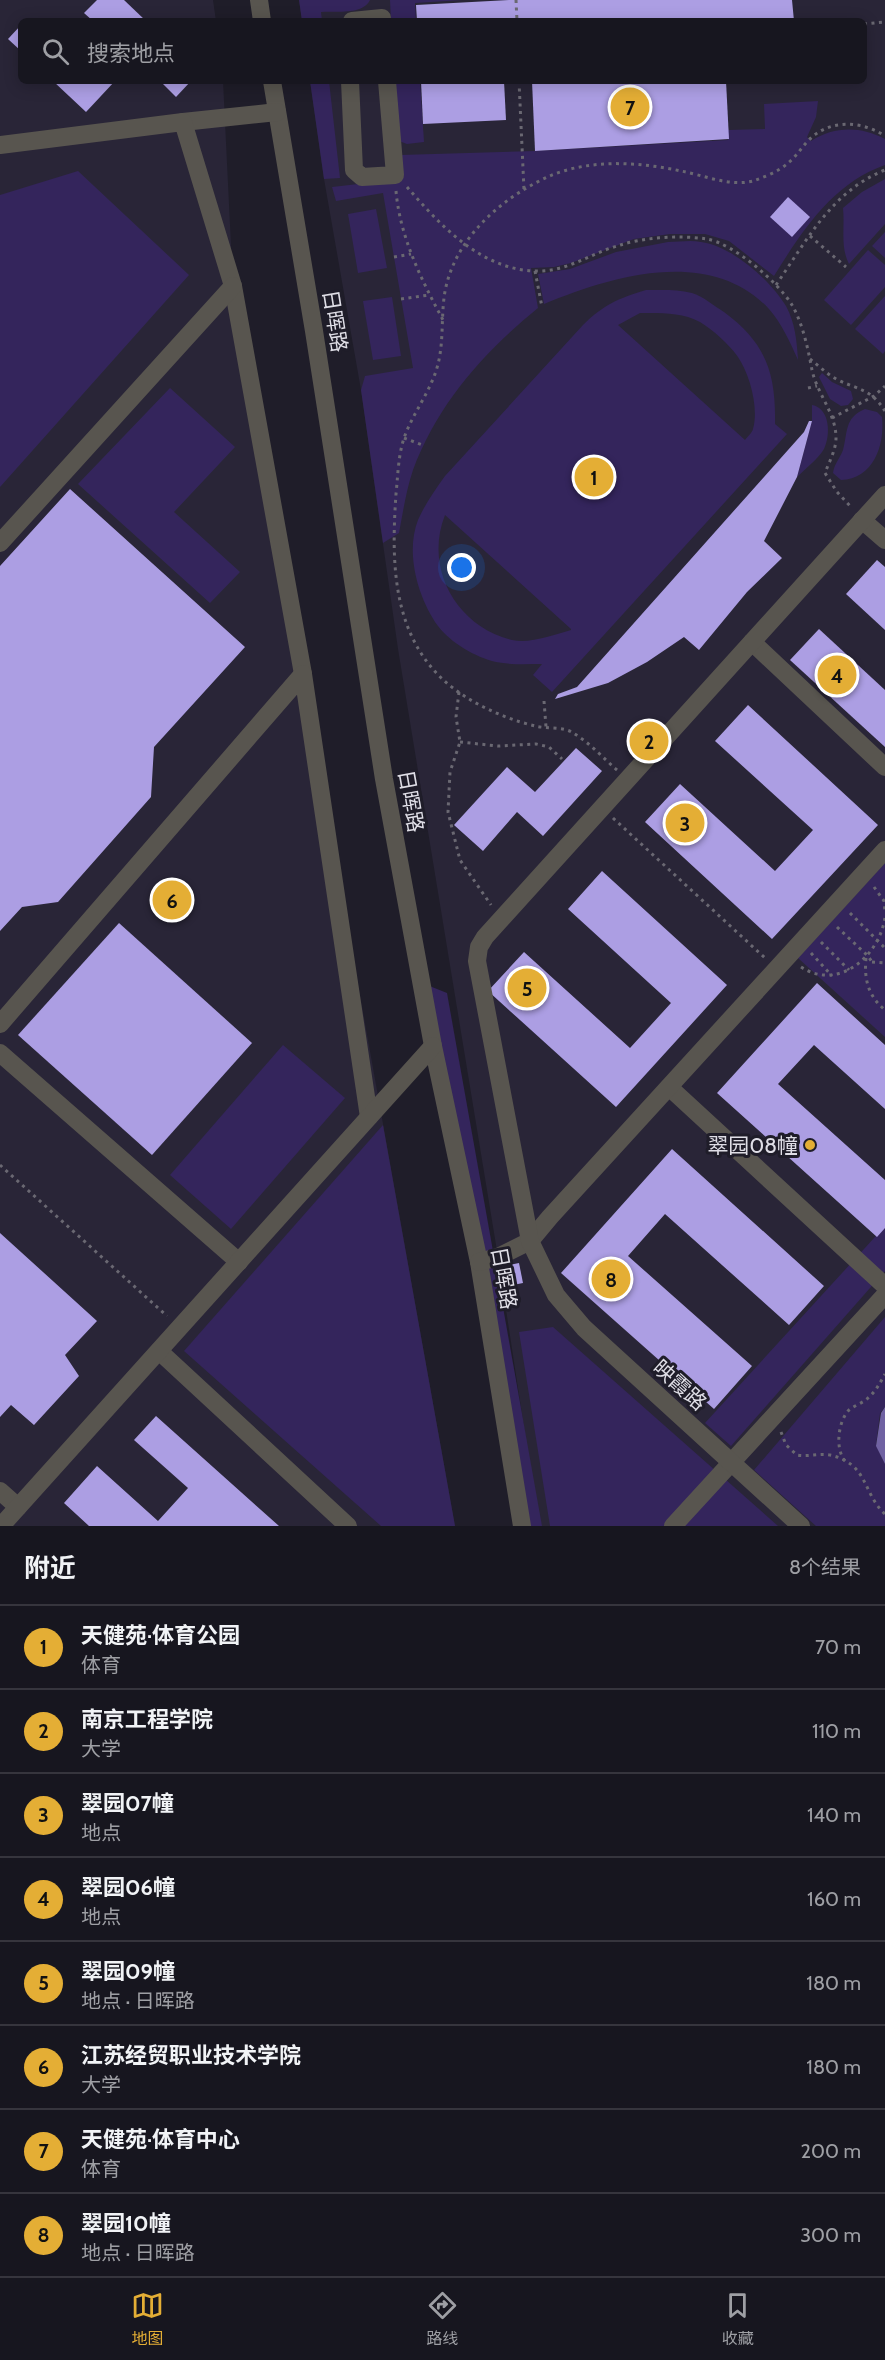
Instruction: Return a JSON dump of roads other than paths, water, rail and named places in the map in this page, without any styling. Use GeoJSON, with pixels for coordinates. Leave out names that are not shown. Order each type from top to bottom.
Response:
{"type":"FeatureCollection","features":[{"type":"Feature","properties":{"kind":"street"},"geometry":{"type":"LineString","coordinates":[[259,0],[262,18]]}},
{"type":"Feature","properties":{"kind":"street"},"geometry":{"type":"LineString","coordinates":[[363,18],[381,13]]}},
{"type":"Feature","properties":{"kind":"street","name":"日晖路"},"geometry":{"type":"LineString","coordinates":[[272,84],[314,331],[384,779],[433,1046],[479,1262],[522,1526]]}},
{"type":"Feature","properties":{"kind":"street"},"geometry":{"type":"LineString","coordinates":[[350,84],[354,170],[362,177],[395,175],[387,84]]}},
{"type":"Feature","properties":{"kind":"street"},"geometry":{"type":"LineString","coordinates":[[0,145],[277,112]]}},
{"type":"Feature","properties":{"kind":"street"},"geometry":{"type":"LineString","coordinates":[[183,122],[233,286],[303,674],[369,1117]]}},
{"type":"Feature","properties":{"kind":"street"},"geometry":{"type":"LineString","coordinates":[[0,543],[233,286]]}},
{"type":"Feature","properties":{"kind":"street","name":"映霞路"},"geometry":{"type":"LineString","coordinates":[[801,1526],[584,1328],[556,1295],[530,1241],[477,961],[479,947],[503,918],[885,495]]}},
{"type":"Feature","properties":{"kind":"street"},"geometry":{"type":"LineString","coordinates":[[862,520],[885,540]]}},
{"type":"Feature","properties":{"kind":"street"},"geometry":{"type":"LineString","coordinates":[[752,642],[885,767]]}},
{"type":"Feature","properties":{"kind":"street"},"geometry":{"type":"LineString","coordinates":[[0,1024],[303,674]]}},
{"type":"Feature","properties":{"kind":"street"},"geometry":{"type":"LineString","coordinates":[[479,1262],[498,1257],[530,1241],[885,850]]}},
{"type":"Feature","properties":{"kind":"street"},"geometry":{"type":"LineString","coordinates":[[1,1526],[433,1046]]}},
{"type":"Feature","properties":{"kind":"street"},"geometry":{"type":"LineString","coordinates":[[0,1053],[239,1262]]}},
{"type":"Feature","properties":{"kind":"street"},"geometry":{"type":"LineString","coordinates":[[669,1088],[885,1286]]}},
{"type":"Feature","properties":{"kind":"street"},"geometry":{"type":"LineString","coordinates":[[674,1526],[775,1418],[885,1294]]}},
{"type":"Feature","properties":{"kind":"street"},"geometry":{"type":"LineString","coordinates":[[159,1351],[348,1526]]}},
{"type":"Feature","properties":{"kind":"street"},"geometry":{"type":"LineString","coordinates":[[0,1491],[18,1507]]}},
{"type":"Feature","properties":{"kind":"place","name":"天健苑·体育中心"},"geometry":{"type":"Point","coordinates":[630,107]}},
{"type":"Feature","properties":{"kind":"place","name":"天健苑·体育公园"},"geometry":{"type":"Point","coordinates":[594,477]}},
{"type":"Feature","properties":{"kind":"place","name":"翠园06幢"},"geometry":{"type":"Point","coordinates":[837,675]}},
{"type":"Feature","properties":{"kind":"place","name":"南京工程学院"},"geometry":{"type":"Point","coordinates":[649,741]}},
{"type":"Feature","properties":{"kind":"place","name":"翠园07幢"},"geometry":{"type":"Point","coordinates":[685,823]}},
{"type":"Feature","properties":{"kind":"place","name":"江苏经贸职业技术学院"},"geometry":{"type":"Point","coordinates":[172,900]}},
{"type":"Feature","properties":{"kind":"place","name":"翠园09幢"},"geometry":{"type":"Point","coordinates":[527,988]}},
{"type":"Feature","properties":{"kind":"place","name":"翠园08幢"},"geometry":{"type":"Point","coordinates":[810,1145]}},
{"type":"Feature","properties":{"kind":"place","name":"翠园10幢"},"geometry":{"type":"Point","coordinates":[611,1279]}}]}
